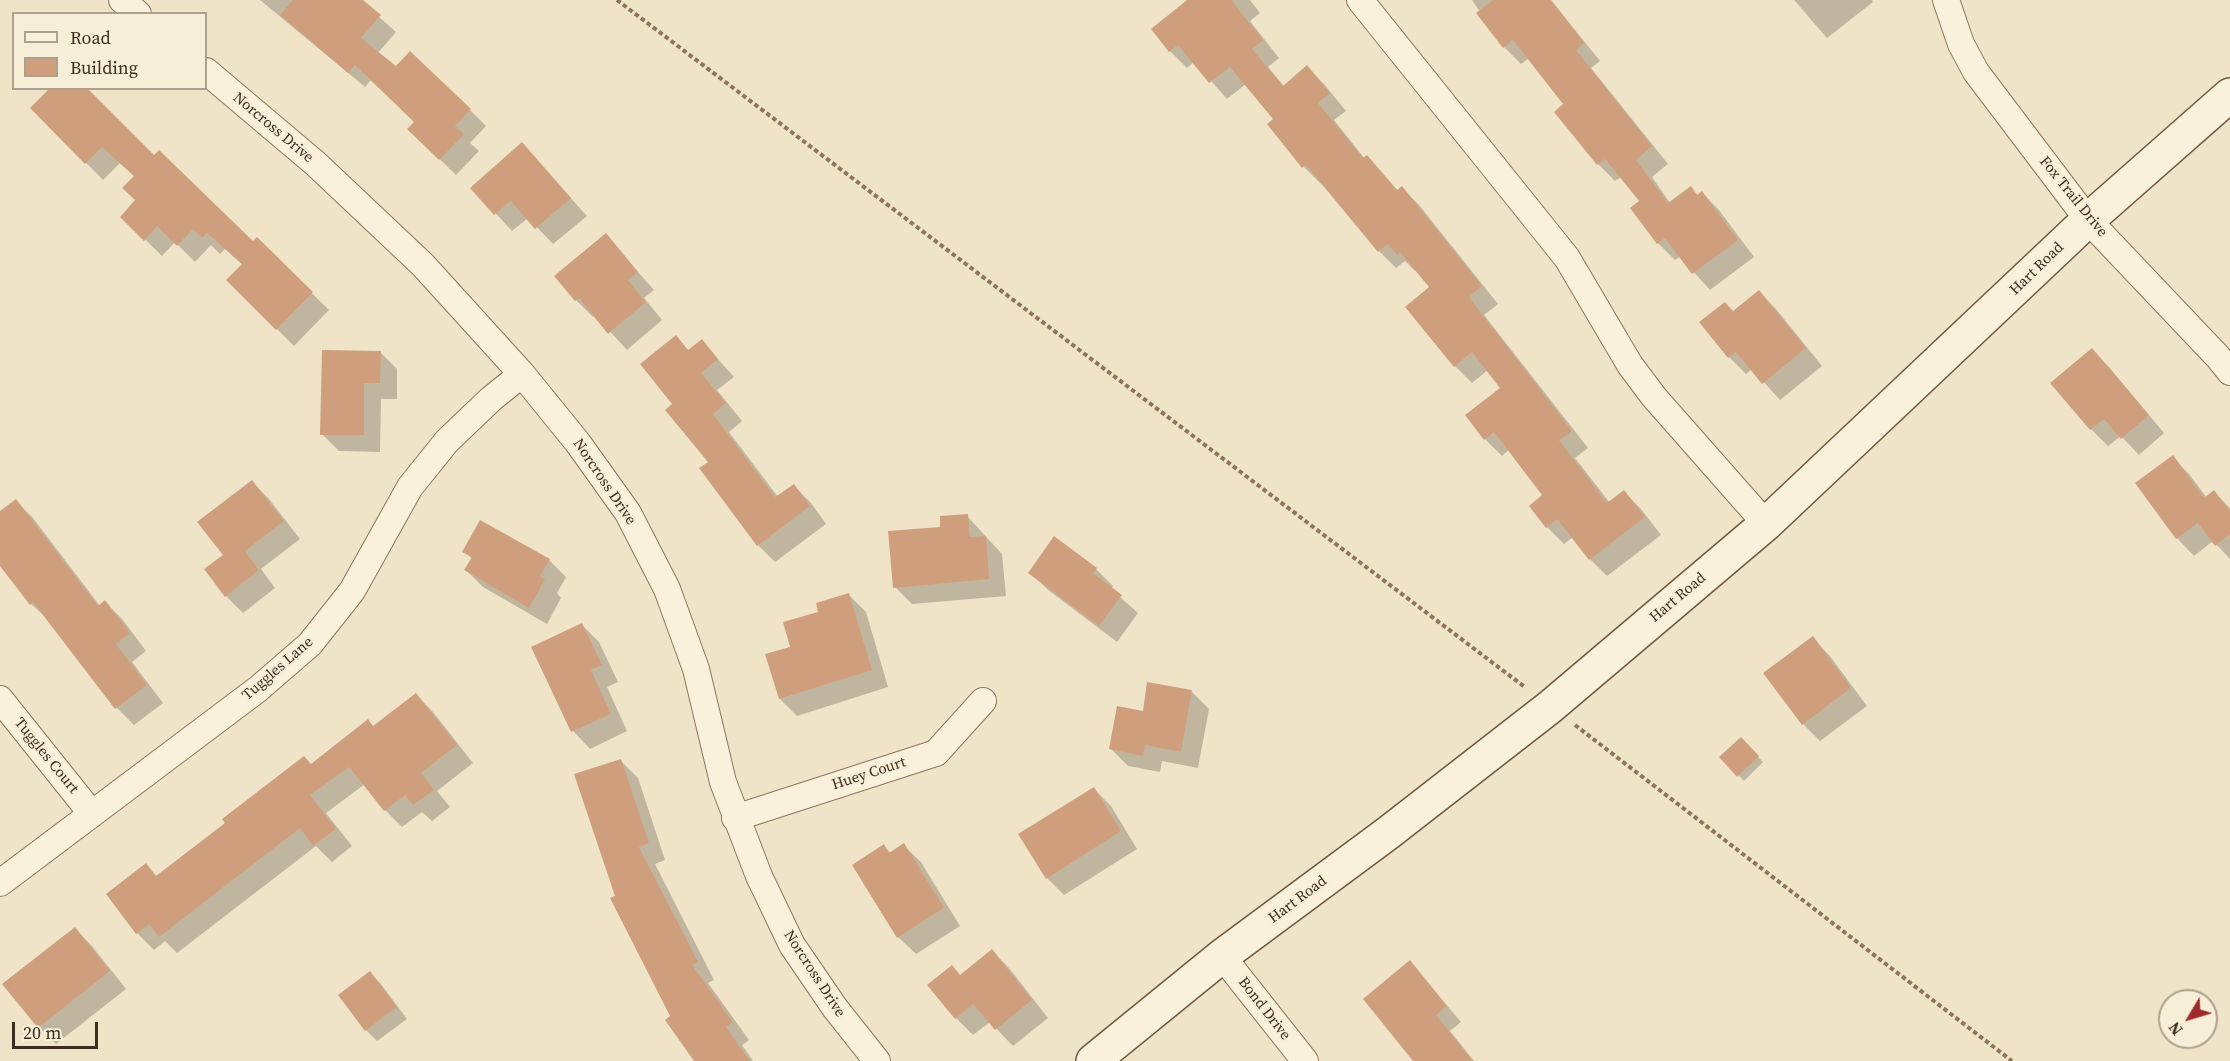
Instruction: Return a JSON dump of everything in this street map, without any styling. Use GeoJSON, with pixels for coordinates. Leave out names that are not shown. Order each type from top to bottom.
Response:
{"type":"FeatureCollection","features":[{"type":"Feature","properties":{"kind":"street"},"geometry":{"type":"LineString","coordinates":[[122,0],[136,12]]}},
{"type":"Feature","properties":{"kind":"street"},"geometry":{"type":"LineString","coordinates":[[1360,0],[1567,258],[1630,365],[1654,398],[1766,524]]}},
{"type":"Feature","properties":{"kind":"street","name":"Fox Trail Drive"},"geometry":{"type":"LineString","coordinates":[[1946,0],[1961,44],[1976,72],[2088,220],[2230,372]]}},
{"type":"Feature","properties":{"kind":"street","name":"Norcross Drive"},"geometry":{"type":"LineString","coordinates":[[207,72],[316,164],[423,265],[522,374],[578,443],[628,513],[667,589],[696,669],[723,782],[759,876],[792,945],[835,1008],[877,1061]]}},
{"type":"Feature","properties":{"kind":"street","name":"Hart Road"},"geometry":{"type":"LineString","coordinates":[[1093,1061],[1222,956],[1388,833],[1550,706],[1766,524],[2088,220],[2230,95]]}},
{"type":"Feature","properties":{"kind":"street","name":"Tuggles Lane"},"geometry":{"type":"LineString","coordinates":[[0,883],[258,689],[310,644],[352,591],[410,487],[447,441],[491,399],[522,374]]}},
{"type":"Feature","properties":{"kind":"street","name":"Tuggles Court"},"geometry":{"type":"LineString","coordinates":[[0,699],[92,814]]}},
{"type":"Feature","properties":{"kind":"street","name":"Huey Court"},"geometry":{"type":"LineString","coordinates":[[735,818],[936,753],[983,701]]}},
{"type":"Feature","properties":{"kind":"street","name":"Bond Drive"},"geometry":{"type":"LineString","coordinates":[[1222,956],[1305,1061]]}},
{"type":"Feature","properties":{"kind":"path"},"geometry":{"type":"LineString","coordinates":[[617,0],[1550,706],[2012,1061]]}},
{"type":"Feature","properties":{"kind":"building"},"geometry":{"type":"Polygon","coordinates":[[[293,0],[363,0],[381,15],[361,38],[396,66],[410,51],[471,109],[455,126],[464,134],[439,160],[407,129],[414,122],[355,65],[348,73],[280,15],[293,0]]]}},
{"type":"Feature","properties":{"kind":"building"},"geometry":{"type":"Polygon","coordinates":[[[1187,0],[1231,0],[1263,40],[1252,49],[1283,86],[1307,65],[1330,93],[1318,103],[1363,158],[1367,155],[1397,190],[1402,186],[1482,286],[1469,297],[1572,431],[1559,440],[1607,503],[1624,490],[1645,517],[1589,560],[1557,519],[1546,528],[1529,506],[1542,495],[1494,432],[1484,440],[1465,415],[1500,388],[1472,352],[1454,367],[1405,307],[1429,287],[1400,252],[1397,255],[1388,244],[1378,252],[1306,165],[1302,168],[1267,124],[1273,119],[1230,67],[1209,83],[1178,45],[1169,52],[1151,29],[1187,0]]]}},
{"type":"Feature","properties":{"kind":"building"},"geometry":{"type":"Polygon","coordinates":[[[1493,0],[1551,0],[1584,43],[1576,50],[1652,146],[1636,160],[1668,203],[1691,186],[1697,195],[1702,191],[1738,240],[1692,274],[1665,238],[1657,244],[1630,208],[1639,201],[1605,159],[1597,165],[1554,112],[1563,104],[1513,40],[1503,48],[1476,13],[1493,0]]]}},
{"type":"Feature","properties":{"kind":"building"},"geometry":{"type":"Polygon","coordinates":[[[48,90],[89,90],[154,155],[159,150],[253,241],[257,237],[313,292],[276,330],[226,280],[242,264],[207,233],[202,238],[193,229],[177,246],[157,226],[144,241],[120,217],[135,200],[122,188],[134,176],[102,147],[85,164],[30,108],[48,90]]]}},
{"type":"Feature","properties":{"kind":"building"},"geometry":{"type":"Polygon","coordinates":[[[522,142],[571,198],[535,229],[511,201],[494,215],[470,188],[522,142]]]}},
{"type":"Feature","properties":{"kind":"building"},"geometry":{"type":"Polygon","coordinates":[[[606,233],[638,272],[628,280],[646,302],[608,334],[579,298],[575,301],[554,276],[606,233]]]}},
{"type":"Feature","properties":{"kind":"building"},"geometry":{"type":"Polygon","coordinates":[[[1759,290],[1806,348],[1762,384],[1736,352],[1728,358],[1699,322],[1725,302],[1733,311],[1759,290]]]}},
{"type":"Feature","properties":{"kind":"building"},"geometry":{"type":"Polygon","coordinates":[[[676,335],[688,350],[702,339],[718,359],[701,373],[726,403],[713,414],[775,497],[794,484],[810,506],[757,546],[699,468],[708,462],[665,410],[672,404],[640,364],[676,335]]]}},
{"type":"Feature","properties":{"kind":"building"},"geometry":{"type":"Polygon","coordinates":[[[2092,348],[2149,415],[2121,439],[2104,419],[2090,430],[2050,383],[2092,348]]]}},
{"type":"Feature","properties":{"kind":"building"},"geometry":{"type":"Polygon","coordinates":[[[322,350],[381,351],[380,383],[364,383],[364,435],[320,435],[322,350]]]}},
{"type":"Feature","properties":{"kind":"building"},"geometry":{"type":"Polygon","coordinates":[[[2173,455],[2204,498],[2214,490],[2230,511],[2230,534],[2215,546],[2198,523],[2176,539],[2135,483],[2173,455]]]}},
{"type":"Feature","properties":{"kind":"building"},"geometry":{"type":"Polygon","coordinates":[[[252,480],[284,521],[245,551],[259,570],[225,597],[204,569],[223,555],[197,522],[252,480]]]}},
{"type":"Feature","properties":{"kind":"building"},"geometry":{"type":"Polygon","coordinates":[[[16,499],[98,606],[105,600],[130,633],[116,644],[147,685],[115,709],[33,602],[30,605],[0,566],[0,511],[16,499]]]}},
{"type":"Feature","properties":{"kind":"building"},"geometry":{"type":"Polygon","coordinates":[[[968,514],[970,537],[986,536],[989,579],[893,588],[888,531],[940,527],[940,516],[968,514]]]}},
{"type":"Feature","properties":{"kind":"building"},"geometry":{"type":"Polygon","coordinates":[[[480,520],[550,559],[540,576],[545,579],[529,608],[464,570],[472,557],[462,552],[480,520]]]}},
{"type":"Feature","properties":{"kind":"building"},"geometry":{"type":"Polygon","coordinates":[[[1054,536],[1097,568],[1093,573],[1122,595],[1099,626],[1028,573],[1054,536]]]}},
{"type":"Feature","properties":{"kind":"building"},"geometry":{"type":"Polygon","coordinates":[[[849,593],[872,670],[779,699],[765,654],[790,647],[783,622],[818,612],[816,603],[849,593]]]}},
{"type":"Feature","properties":{"kind":"building"},"geometry":{"type":"Polygon","coordinates":[[[582,623],[602,665],[591,670],[611,714],[571,732],[531,647],[582,623]]]}},
{"type":"Feature","properties":{"kind":"building"},"geometry":{"type":"Polygon","coordinates":[[[1813,636],[1851,688],[1802,725],[1763,673],[1813,636]]]}},
{"type":"Feature","properties":{"kind":"building"},"geometry":{"type":"Polygon","coordinates":[[[1147,682],[1192,690],[1181,752],[1145,745],[1143,756],[1109,749],[1117,706],[1143,711],[1147,682]]]}},
{"type":"Feature","properties":{"kind":"building"},"geometry":{"type":"Polygon","coordinates":[[[416,693],[457,745],[421,773],[434,790],[413,805],[405,795],[384,811],[349,767],[310,795],[336,829],[313,846],[300,828],[159,937],[149,924],[136,934],[106,894],[146,863],[156,876],[225,823],[222,819],[304,756],[311,764],[368,719],[373,726],[416,693]]]}},
{"type":"Feature","properties":{"kind":"building"},"geometry":{"type":"Polygon","coordinates":[[[1741,737],[1759,756],[1737,777],[1719,757],[1741,737]]]}},
{"type":"Feature","properties":{"kind":"building"},"geometry":{"type":"Polygon","coordinates":[[[621,759],[649,843],[639,847],[698,962],[692,965],[733,1022],[726,1027],[750,1061],[694,1061],[665,1020],[670,1016],[610,898],[615,896],[574,774],[621,759]]]}},
{"type":"Feature","properties":{"kind":"building"},"geometry":{"type":"Polygon","coordinates":[[[1094,787],[1121,831],[1046,879],[1018,834],[1094,787]]]}},
{"type":"Feature","properties":{"kind":"building"},"geometry":{"type":"Polygon","coordinates":[[[904,843],[944,908],[897,938],[852,865],[884,844],[889,853],[904,843]]]}},
{"type":"Feature","properties":{"kind":"building"},"geometry":{"type":"Polygon","coordinates":[[[75,927],[110,971],[38,1028],[2,984],[75,927]]]}},
{"type":"Feature","properties":{"kind":"building"},"geometry":{"type":"Polygon","coordinates":[[[992,949],[1032,1000],[995,1030],[973,1004],[955,1019],[927,985],[952,965],[960,975],[992,949]]]}},
{"type":"Feature","properties":{"kind":"building"},"geometry":{"type":"Polygon","coordinates":[[[1410,960],[1447,1006],[1436,1015],[1473,1061],[1413,1061],[1363,999],[1410,960]]]}},
{"type":"Feature","properties":{"kind":"building"},"geometry":{"type":"Polygon","coordinates":[[[370,971],[397,1007],[365,1031],[338,995],[370,971]]]}}]}
